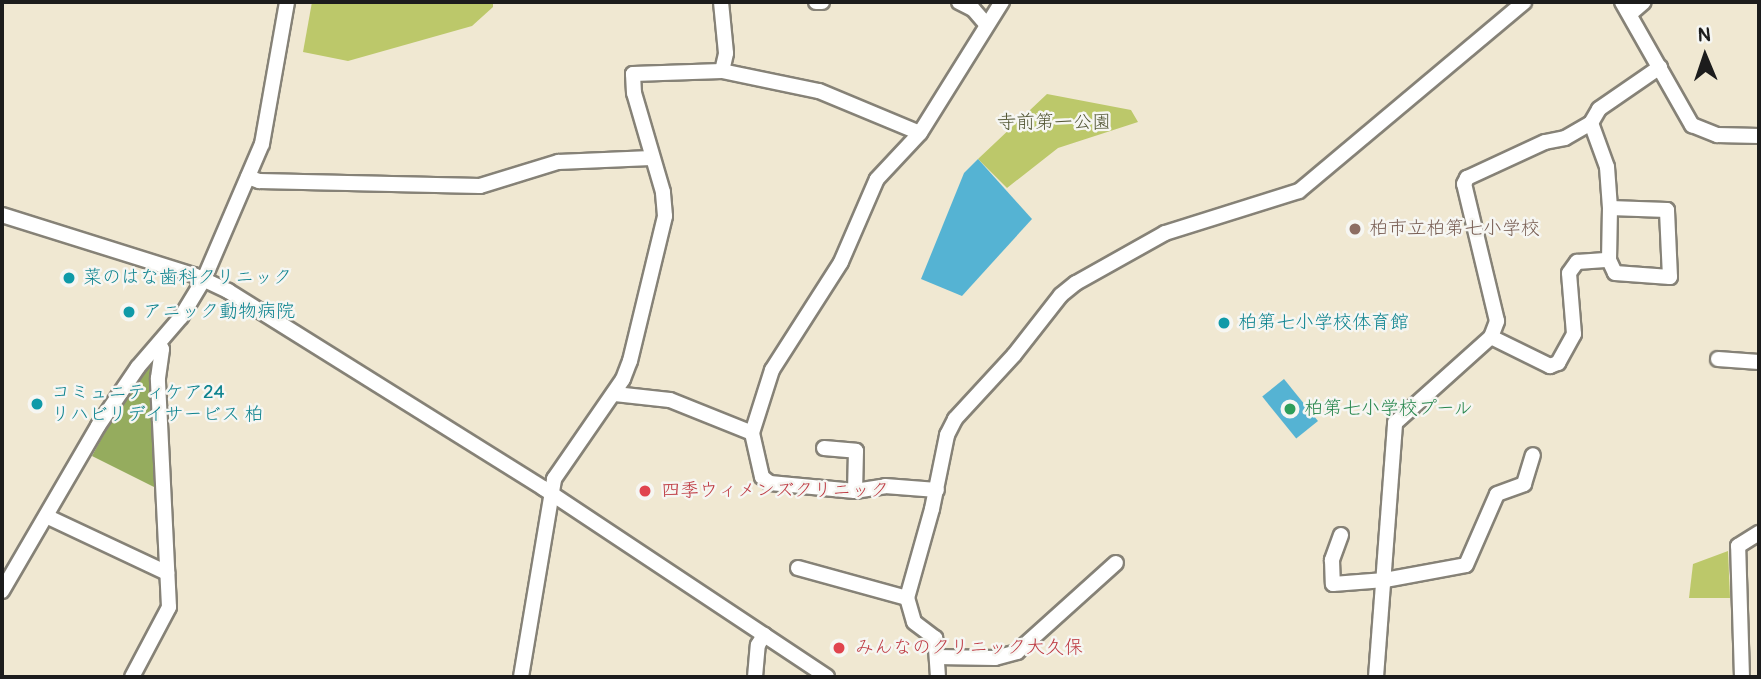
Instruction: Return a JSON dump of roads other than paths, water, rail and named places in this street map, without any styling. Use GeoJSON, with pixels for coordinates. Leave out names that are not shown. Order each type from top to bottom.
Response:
{"type":"FeatureCollection","features":[{"type":"Feature","properties":{"kind":"street"},"geometry":{"type":"LineString","coordinates":[[2,591],[48,517],[98,426],[138,367],[196,295],[204,279],[265,130],[287,2]]}},
{"type":"Feature","properties":{"kind":"street"},"geometry":{"type":"LineString","coordinates":[[721,2],[726,54],[722,71]]}},
{"type":"Feature","properties":{"kind":"street"},"geometry":{"type":"LineString","coordinates":[[816,2],[822,2]]}},
{"type":"Feature","properties":{"kind":"street"},"geometry":{"type":"LineString","coordinates":[[959,2],[973,9],[986,24]]}},
{"type":"Feature","properties":{"kind":"street"},"geometry":{"type":"LineString","coordinates":[[937,490],[885,486],[855,491],[769,483],[762,477],[752,433],[772,370],[841,262],[877,179],[920,133],[1002,2]]}},
{"type":"Feature","properties":{"kind":"street"},"geometry":{"type":"LineString","coordinates":[[938,677],[935,638],[914,622],[908,598],[937,490],[942,452],[955,419],[1014,355],[1061,296],[1076,283],[1165,233],[1298,191],[1524,2]]}},
{"type":"Feature","properties":{"kind":"street"},"geometry":{"type":"LineString","coordinates":[[1644,2],[1626,8],[1692,124],[1717,135],[1759,136]]}},
{"type":"Feature","properties":{"kind":"street"},"geometry":{"type":"LineString","coordinates":[[1376,677],[1395,424],[1491,337],[1497,321],[1464,184],[1467,178],[1545,142],[1565,138],[1591,123],[1599,109],[1660,67]]}},
{"type":"Feature","properties":{"kind":"street"},"geometry":{"type":"LineString","coordinates":[[521,677],[550,493],[561,466],[615,394],[630,361],[665,216],[663,192],[634,93],[633,74],[722,71],[819,90],[920,133]]}},
{"type":"Feature","properties":{"kind":"street"},"geometry":{"type":"LineString","coordinates":[[1591,123],[1607,167],[1610,208],[1609,260],[1615,273],[1670,277],[1667,210],[1610,208]]}},
{"type":"Feature","properties":{"kind":"street"},"geometry":{"type":"LineString","coordinates":[[248,177],[259,181],[480,186],[558,162],[651,158]]}},
{"type":"Feature","properties":{"kind":"street"},"geometry":{"type":"LineString","coordinates":[[2,215],[204,279],[338,358],[550,493],[827,677]]}},
{"type":"Feature","properties":{"kind":"street"},"geometry":{"type":"LineString","coordinates":[[1491,337],[1549,366],[1558,363],[1574,334],[1570,273],[1577,262],[1609,260]]}},
{"type":"Feature","properties":{"kind":"street"},"geometry":{"type":"LineString","coordinates":[[132,677],[169,607],[158,378],[162,349],[159,344]]}},
{"type":"Feature","properties":{"kind":"street"},"geometry":{"type":"LineString","coordinates":[[1718,359],[1759,362]]}},
{"type":"Feature","properties":{"kind":"street"},"geometry":{"type":"LineString","coordinates":[[615,394],[670,400],[752,433]]}},
{"type":"Feature","properties":{"kind":"street"},"geometry":{"type":"LineString","coordinates":[[824,448],[856,451],[855,491]]}},
{"type":"Feature","properties":{"kind":"street"},"geometry":{"type":"LineString","coordinates":[[1341,535],[1332,560],[1333,584],[1385,580],[1466,565],[1497,494],[1524,484],[1532,455]]}},
{"type":"Feature","properties":{"kind":"street"},"geometry":{"type":"LineString","coordinates":[[48,517],[167,573]]}},
{"type":"Feature","properties":{"kind":"street"},"geometry":{"type":"LineString","coordinates":[[1742,677],[1738,546],[1759,533]]}},
{"type":"Feature","properties":{"kind":"street"},"geometry":{"type":"LineString","coordinates":[[937,657],[995,658],[1017,652],[1116,563]]}},
{"type":"Feature","properties":{"kind":"street"},"geometry":{"type":"LineString","coordinates":[[797,568],[908,598]]}},
{"type":"Feature","properties":{"kind":"street"},"geometry":{"type":"LineString","coordinates":[[755,677],[758,645],[764,635]]}},
{"type":"Feature","properties":{"kind":"water"},"geometry":{"type":"Polygon","coordinates":[[[978,159],[1032,219],[962,296],[921,279],[964,173],[978,159]]]}},
{"type":"Feature","properties":{"kind":"water","name":"柏第七小学校プール"},"geometry":{"type":"Polygon","coordinates":[[[1284,379],[1318,421],[1296,439],[1262,397],[1284,379]]]}},
{"type":"Feature","properties":{"kind":"place","name":"柏市立柏第七小学校"},"geometry":{"type":"Point","coordinates":[1355,229]}},
{"type":"Feature","properties":{"kind":"place","name":"菜のはな歯科クリニック"},"geometry":{"type":"Point","coordinates":[69,278]}},
{"type":"Feature","properties":{"kind":"place","name":"アニック動物病院"},"geometry":{"type":"Point","coordinates":[129,312]}},
{"type":"Feature","properties":{"kind":"place","name":"柏第七小学校体育館"},"geometry":{"type":"Point","coordinates":[1224,323]}},
{"type":"Feature","properties":{"kind":"place","name":"コミュニティケア24 リハビリデイサービス 柏"},"geometry":{"type":"Point","coordinates":[37,404]}},
{"type":"Feature","properties":{"kind":"place","name":"柏第七小学校プール"},"geometry":{"type":"Point","coordinates":[1290,409]}},
{"type":"Feature","properties":{"kind":"place","name":"四季ウィメンズクリニック"},"geometry":{"type":"Point","coordinates":[645,491]}},
{"type":"Feature","properties":{"kind":"place","name":"みんなのクリニック大久保"},"geometry":{"type":"Point","coordinates":[839,648]}},
{"type":"Feature","properties":{"kind":"park label","name":"寺前第一公園"},"geometry":{"type":"Point","coordinates":[1054,123]}}]}
